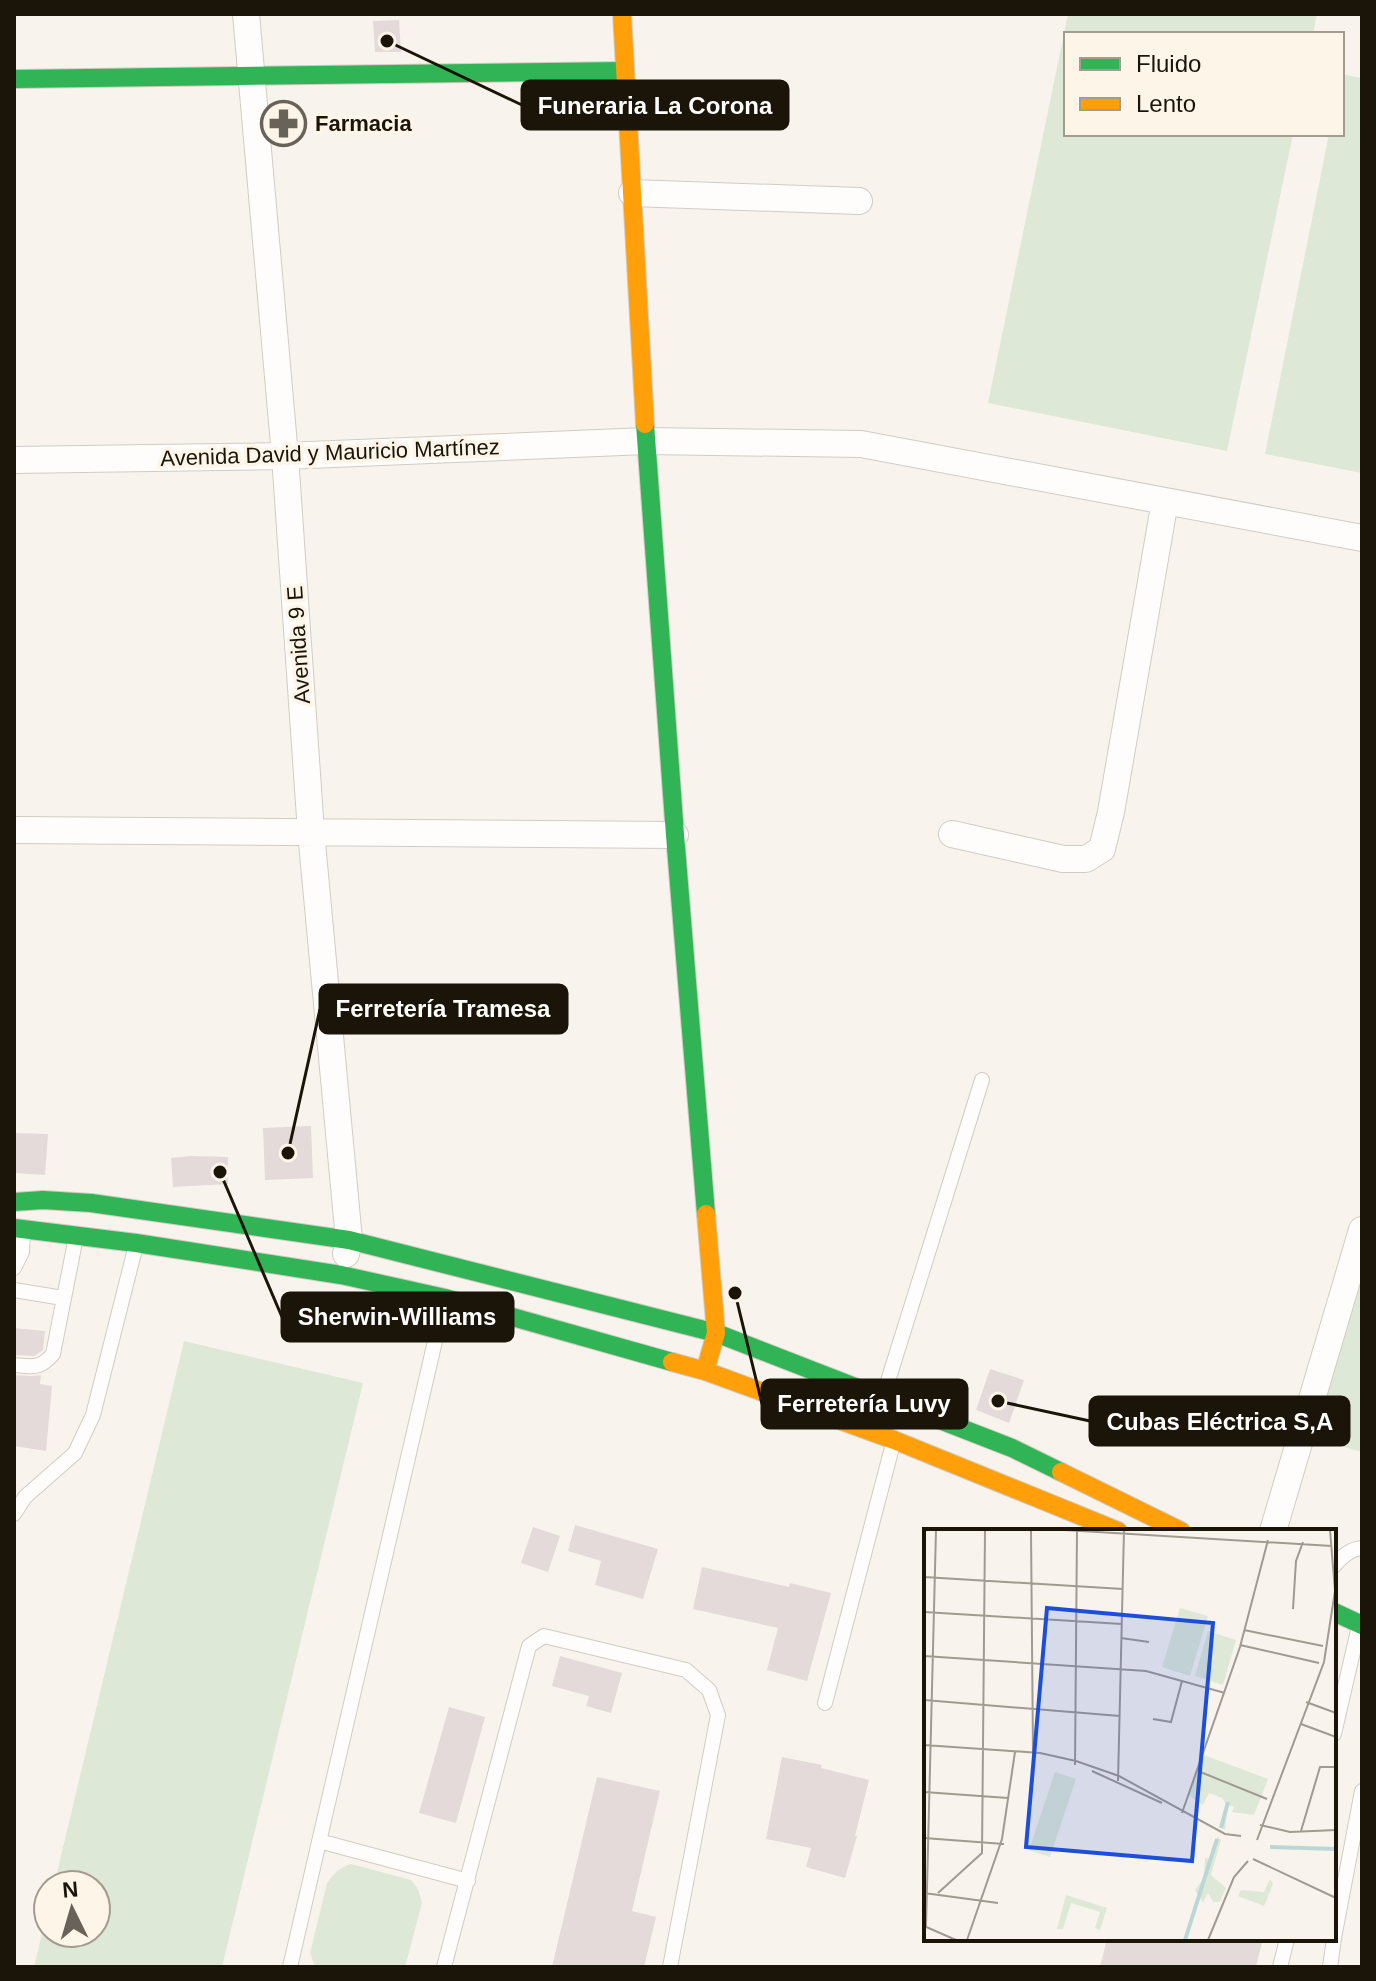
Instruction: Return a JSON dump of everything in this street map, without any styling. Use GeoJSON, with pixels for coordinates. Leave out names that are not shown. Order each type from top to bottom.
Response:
{"type":"FeatureCollection","features":[{"type":"Feature","properties":{"kind":"street","name":"Avenida 9 E"},"geometry":{"type":"LineString","coordinates":[[246,14],[285,456],[311,832],[349,1240],[341,1275]]}},
{"type":"Feature","properties":{"kind":"street"},"geometry":{"type":"LineString","coordinates":[[622,14],[646,441],[716,1333],[705,1371]]}},
{"type":"Feature","properties":{"kind":"street"},"geometry":{"type":"LineString","coordinates":[[14,79],[625,71]]}},
{"type":"Feature","properties":{"kind":"street"},"geometry":{"type":"LineString","coordinates":[[632,193],[859,201]]}},
{"type":"Feature","properties":{"kind":"street","name":"Avenida David y Mauricio Martínez"},"geometry":{"type":"LineString","coordinates":[[14,460],[285,456],[646,441],[861,444],[1362,538]]}},
{"type":"Feature","properties":{"kind":"street"},"geometry":{"type":"LineString","coordinates":[[952,834],[1063,859],[1086,859],[1102,849],[1165,501]]}},
{"type":"Feature","properties":{"kind":"street"},"geometry":{"type":"LineString","coordinates":[[14,830],[675,835]]}},
{"type":"Feature","properties":{"kind":"street"},"geometry":{"type":"LineString","coordinates":[[14,1202],[91,1203],[349,1240],[449,1282],[705,1371],[1012,1448],[1177,1529]]}},
{"type":"Feature","properties":{"kind":"street"},"geometry":{"type":"LineString","coordinates":[[19,1229],[136,1243],[341,1275],[449,1282],[716,1333],[1114,1529]]}},
{"type":"Feature","properties":{"kind":"street"},"geometry":{"type":"LineString","coordinates":[[1274,1529],[1362,1230]]}},
{"type":"Feature","properties":{"kind":"street"},"geometry":{"type":"LineString","coordinates":[[1336,1613],[1360,1631]]}},
{"type":"Feature","properties":{"kind":"street"},"geometry":{"type":"LineString","coordinates":[[1336,1626],[1360,1631]]}},
{"type":"Feature","properties":{"kind":"lane"},"geometry":{"type":"LineString","coordinates":[[825,1703],[888,1419],[982,1080]]}},
{"type":"Feature","properties":{"kind":"lane"},"geometry":{"type":"LineString","coordinates":[[14,1268],[22,1252],[19,1229]]}},
{"type":"Feature","properties":{"kind":"lane"},"geometry":{"type":"LineString","coordinates":[[14,1365],[34,1367],[45,1363],[53,1354],[77,1235]]}},
{"type":"Feature","properties":{"kind":"lane"},"geometry":{"type":"LineString","coordinates":[[14,1514],[25,1497],[75,1453],[93,1415],[136,1243]]}},
{"type":"Feature","properties":{"kind":"lane"},"geometry":{"type":"LineString","coordinates":[[290,1967],[449,1282]]}},
{"type":"Feature","properties":{"kind":"lane"},"geometry":{"type":"LineString","coordinates":[[14,1290],[63,1298]]}},
{"type":"Feature","properties":{"kind":"lane"},"geometry":{"type":"LineString","coordinates":[[1336,1563],[1355,1549],[1362,1548]]}},
{"type":"Feature","properties":{"kind":"lane"},"geometry":{"type":"LineString","coordinates":[[1336,1722],[1360,1631]]}},
{"type":"Feature","properties":{"kind":"lane"},"geometry":{"type":"LineString","coordinates":[[444,1967],[529,1646],[544,1636],[686,1670],[709,1690],[718,1715],[670,1967]]}},
{"type":"Feature","properties":{"kind":"lane"},"geometry":{"type":"LineString","coordinates":[[1336,1928],[1362,1791]]}},
{"type":"Feature","properties":{"kind":"lane"},"geometry":{"type":"LineString","coordinates":[[319,1841],[468,1881]]}},
{"type":"Feature","properties":{"kind":"lane"},"geometry":{"type":"LineString","coordinates":[[1280,1967],[1286,1941]]}},
{"type":"Feature","properties":{"kind":"lane"},"geometry":{"type":"LineString","coordinates":[[1330,1967],[1334,1941]]}},
{"type":"Feature","properties":{"kind":"green space"},"geometry":{"type":"Polygon","coordinates":[[[1068,14],[1317,14],[1313,32],[1064,32],[1068,14]]]}},
{"type":"Feature","properties":{"kind":"green space"},"geometry":{"type":"Polygon","coordinates":[[[1064,33],[1064,136],[1293,136],[1227,451],[988,403],[1064,33]]]}},
{"type":"Feature","properties":{"kind":"green space"},"geometry":{"type":"Polygon","coordinates":[[[1344,74],[1362,78],[1362,473],[1265,454],[1329,136],[1344,136],[1344,74]]]}},
{"type":"Feature","properties":{"kind":"green space"},"geometry":{"type":"Polygon","coordinates":[[[1362,1229],[1362,1452],[1298,1434],[1362,1229]]]}},
{"type":"Feature","properties":{"kind":"green space"},"geometry":{"type":"Polygon","coordinates":[[[184,1341],[363,1383],[222,1967],[34,1967],[38,1949],[112,1949],[112,1869],[58,1869],[184,1341]]]}},
{"type":"Feature","properties":{"kind":"green space"},"geometry":{"type":"Polygon","coordinates":[[[351,1864],[411,1880],[418,1889],[422,1903],[405,1967],[315,1967],[310,1953],[327,1883],[337,1871],[351,1864]]]}},
{"type":"Feature","properties":{"kind":"building"},"geometry":{"type":"Polygon","coordinates":[[[399,20],[401,52],[375,52],[373,21],[399,20]]]}},
{"type":"Feature","properties":{"kind":"building"},"geometry":{"type":"Polygon","coordinates":[[[311,1126],[313,1178],[265,1180],[263,1128],[311,1126]]]}},
{"type":"Feature","properties":{"kind":"building"},"geometry":{"type":"Polygon","coordinates":[[[14,1133],[48,1134],[45,1175],[14,1173],[14,1133]]]}},
{"type":"Feature","properties":{"kind":"building"},"geometry":{"type":"Polygon","coordinates":[[[228,1157],[228,1184],[173,1187],[171,1158],[228,1157]]]}},
{"type":"Feature","properties":{"kind":"building"},"geometry":{"type":"Polygon","coordinates":[[[14,1328],[45,1331],[43,1350],[34,1356],[14,1355],[14,1328]]]}},
{"type":"Feature","properties":{"kind":"building"},"geometry":{"type":"Polygon","coordinates":[[[990,1369],[1024,1380],[1009,1423],[976,1410],[990,1369]]]}},
{"type":"Feature","properties":{"kind":"building"},"geometry":{"type":"Polygon","coordinates":[[[14,1375],[41,1375],[40,1384],[52,1386],[46,1451],[14,1446],[14,1375]]]}},
{"type":"Feature","properties":{"kind":"building"},"geometry":{"type":"Polygon","coordinates":[[[575,1525],[658,1549],[643,1599],[595,1585],[601,1561],[568,1551],[575,1525]]]}},
{"type":"Feature","properties":{"kind":"building"},"geometry":{"type":"Polygon","coordinates":[[[533,1527],[560,1536],[548,1572],[521,1563],[533,1527]]]}},
{"type":"Feature","properties":{"kind":"building"},"geometry":{"type":"Polygon","coordinates":[[[702,1567],[789,1587],[790,1583],[831,1593],[807,1681],[767,1670],[778,1628],[693,1609],[702,1567]]]}},
{"type":"Feature","properties":{"kind":"building"},"geometry":{"type":"Polygon","coordinates":[[[560,1656],[622,1673],[611,1713],[586,1706],[589,1696],[552,1686],[560,1656]]]}},
{"type":"Feature","properties":{"kind":"building"},"geometry":{"type":"Polygon","coordinates":[[[449,1707],[485,1717],[456,1823],[419,1813],[449,1707]]]}},
{"type":"Feature","properties":{"kind":"building"},"geometry":{"type":"Polygon","coordinates":[[[782,1757],[822,1765],[821,1768],[869,1780],[845,1878],[806,1867],[811,1848],[766,1839],[782,1757]]]}},
{"type":"Feature","properties":{"kind":"building"},"geometry":{"type":"Polygon","coordinates":[[[597,1777],[660,1791],[632,1911],[656,1917],[644,1967],[552,1967],[597,1777]]]}},
{"type":"Feature","properties":{"kind":"building"},"geometry":{"type":"Polygon","coordinates":[[[1106,1941],[1262,1941],[1256,1967],[1100,1967],[1106,1941]]]}},
{"type":"Feature","properties":{"kind":"traffic: fast"},"geometry":{"type":"LineString","coordinates":[[14,79],[625,71]]}},
{"type":"Feature","properties":{"kind":"traffic: fast"},"geometry":{"type":"LineString","coordinates":[[645,424],[706,1214]]}},
{"type":"Feature","properties":{"kind":"traffic: fast"},"geometry":{"type":"LineString","coordinates":[[14,1202],[91,1203],[349,1240],[716,1333],[1012,1448],[1061,1472]]}},
{"type":"Feature","properties":{"kind":"traffic: fast"},"geometry":{"type":"LineString","coordinates":[[14,1228],[136,1243],[341,1275],[445,1298],[672,1362]]}},
{"type":"Feature","properties":{"kind":"traffic: fast"},"geometry":{"type":"LineString","coordinates":[[1336,1613],[1362,1625]]}},
{"type":"Feature","properties":{"kind":"traffic: slow"},"geometry":{"type":"LineString","coordinates":[[622,14],[645,424]]}},
{"type":"Feature","properties":{"kind":"traffic: slow"},"geometry":{"type":"LineString","coordinates":[[705,1371],[716,1333],[706,1214]]}},
{"type":"Feature","properties":{"kind":"traffic: slow"},"geometry":{"type":"LineString","coordinates":[[672,1362],[705,1371],[894,1440],[1113,1529]]}},
{"type":"Feature","properties":{"kind":"traffic: slow"},"geometry":{"type":"LineString","coordinates":[[1061,1472],[1177,1529]]}},
{"type":"Feature","properties":{"kind":"place","name":"Funeraria La Corona"},"geometry":{"type":"Point","coordinates":[387,41]}},
{"type":"Feature","properties":{"kind":"place","name":"Farmacia"},"geometry":{"type":"Point","coordinates":[284,123]}},
{"type":"Feature","properties":{"kind":"place","name":"Ferretería Tramesa"},"geometry":{"type":"Point","coordinates":[288,1153]}},
{"type":"Feature","properties":{"kind":"place","name":"Sherwin-Williams"},"geometry":{"type":"Point","coordinates":[220,1172]}},
{"type":"Feature","properties":{"kind":"place","name":"Ferretería Luvy"},"geometry":{"type":"Point","coordinates":[735,1293]}},
{"type":"Feature","properties":{"kind":"place","name":"Cubas Eléctrica S,A"},"geometry":{"type":"Point","coordinates":[998,1401]}}]}
